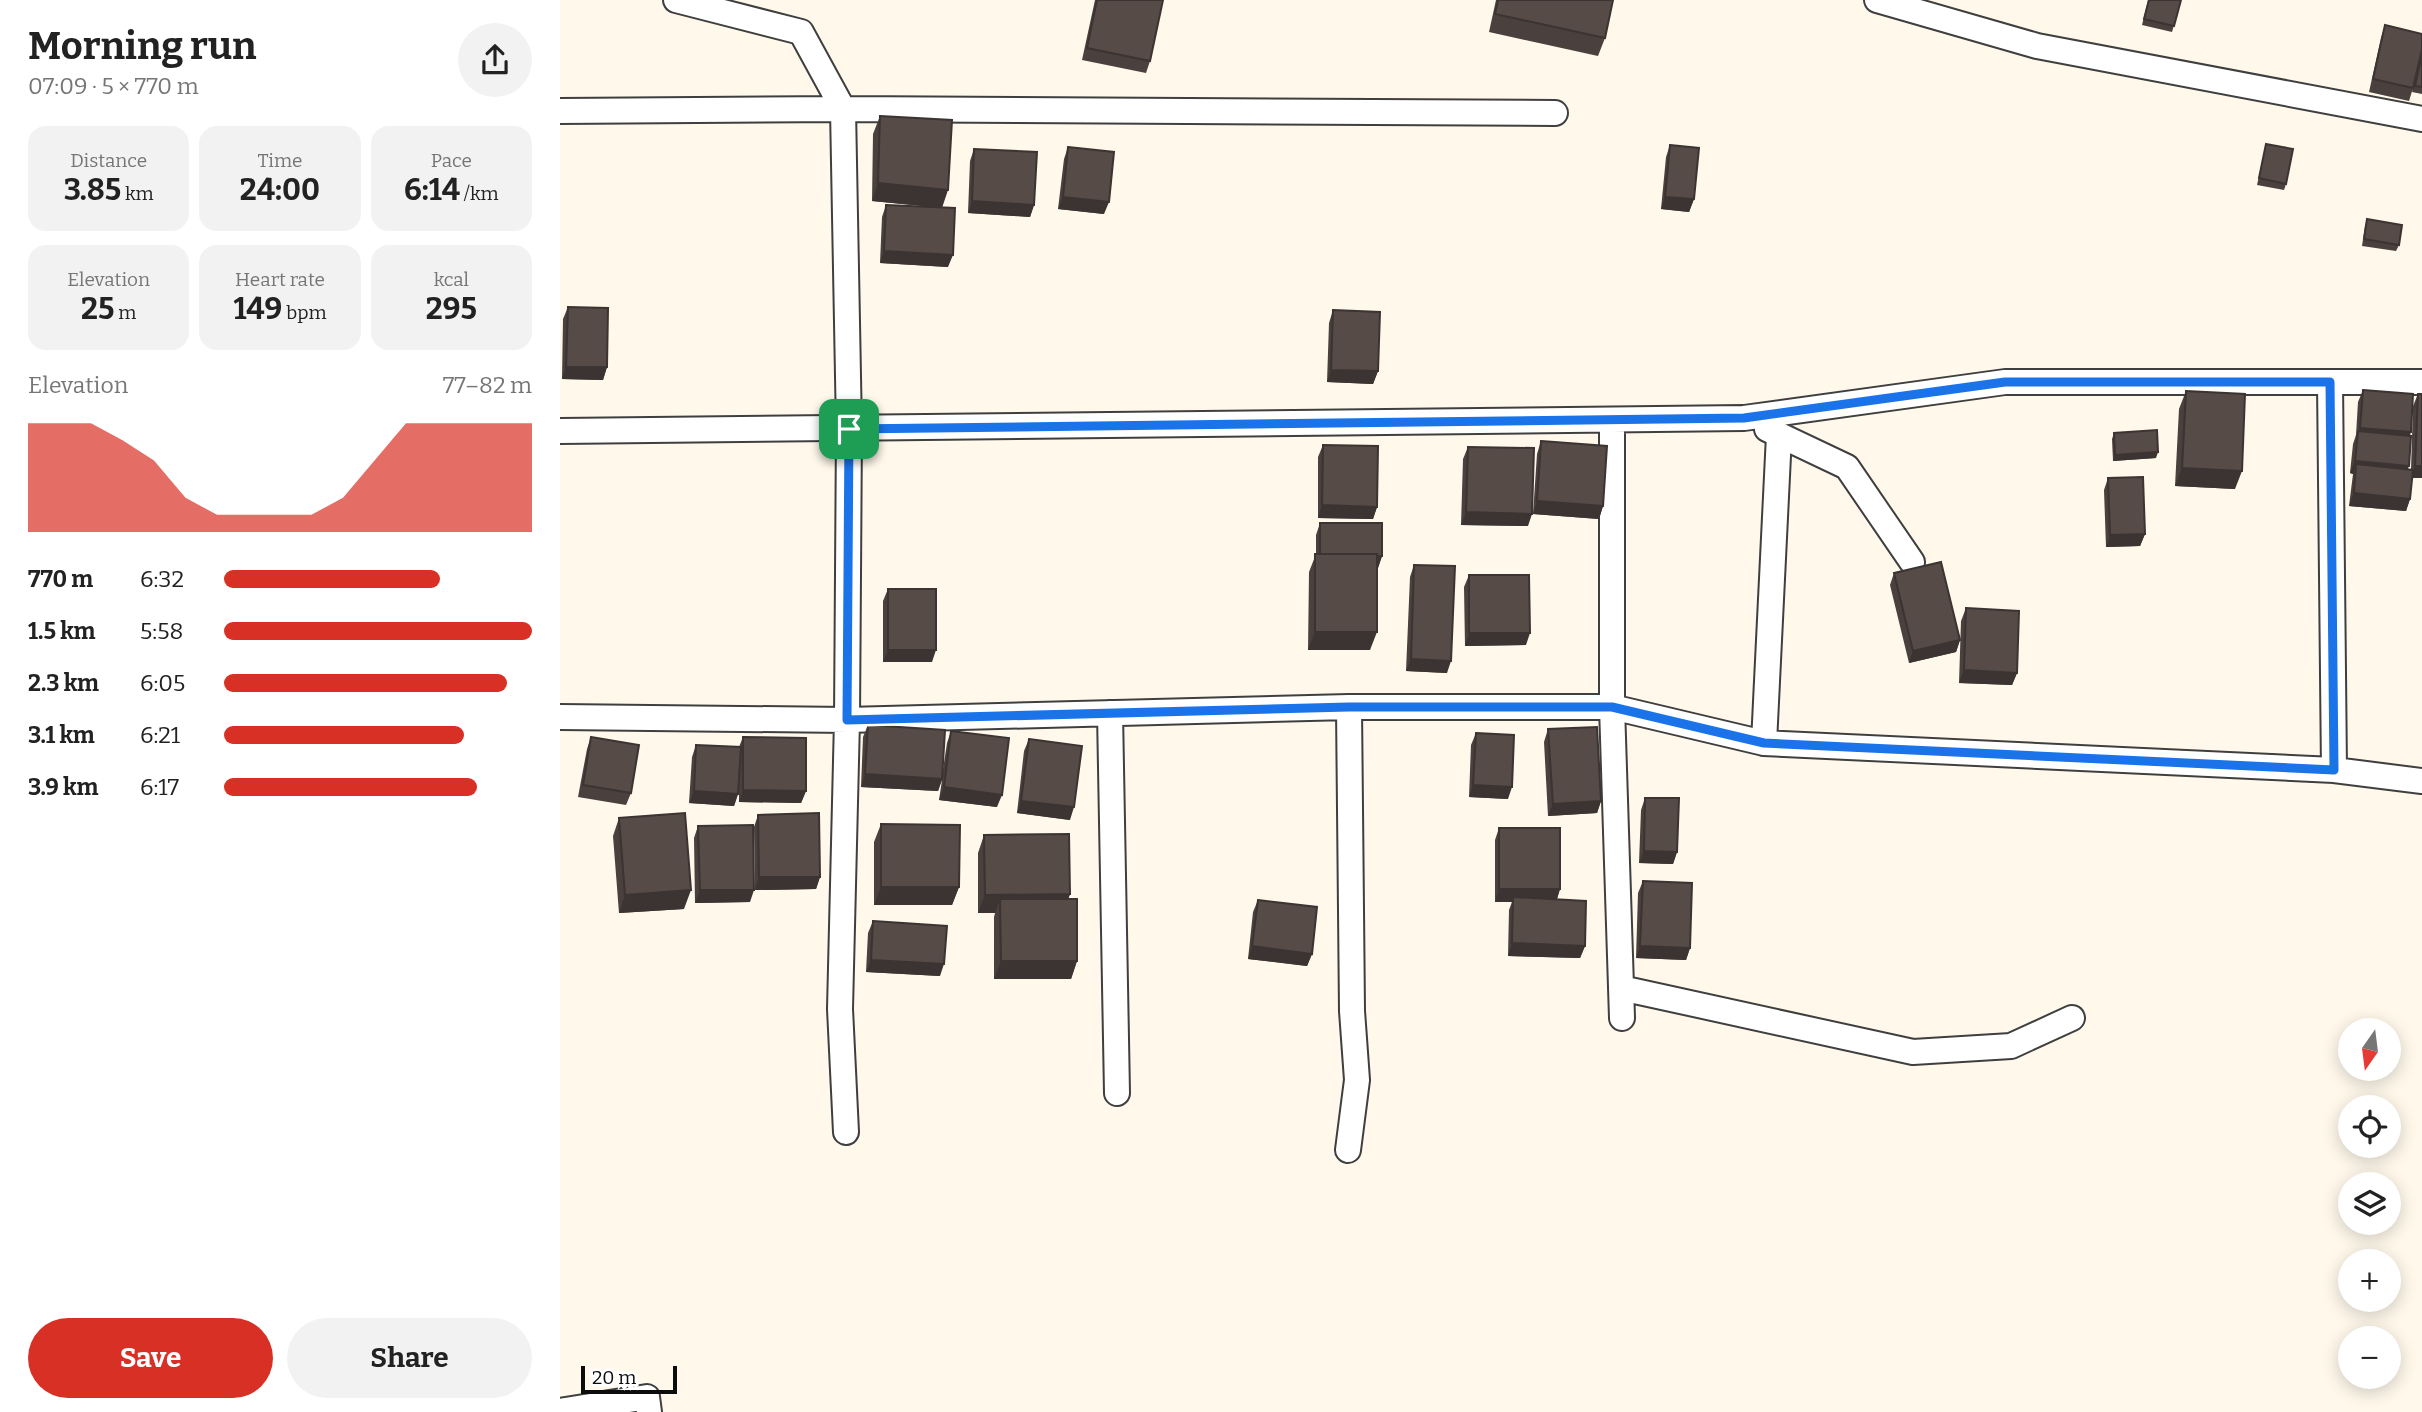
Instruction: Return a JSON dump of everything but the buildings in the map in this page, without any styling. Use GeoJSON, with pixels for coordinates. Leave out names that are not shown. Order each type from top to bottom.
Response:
{"type":"FeatureCollection","features":[{"type":"Feature","properties":{"kind":"street"},"geometry":{"type":"LineString","coordinates":[[676,0],[801,32],[843,109],[849,429],[841,1009],[846,1132]]}},
{"type":"Feature","properties":{"kind":"street"},"geometry":{"type":"LineString","coordinates":[[1877,0],[2037,46],[2422,119]]}},
{"type":"Feature","properties":{"kind":"street"},"geometry":{"type":"LineString","coordinates":[[560,111],[843,109],[1555,114]]}},
{"type":"Feature","properties":{"kind":"street"},"geometry":{"type":"LineString","coordinates":[[560,431],[1744,418],[2005,382],[2422,382]]}},
{"type":"Feature","properties":{"kind":"street"},"geometry":{"type":"LineString","coordinates":[[2330,382],[2334,770]]}},
{"type":"Feature","properties":{"kind":"street"},"geometry":{"type":"LineString","coordinates":[[1744,418],[1847,467],[1912,562]]}},
{"type":"Feature","properties":{"kind":"street"},"geometry":{"type":"LineString","coordinates":[[1612,421],[1612,707],[1622,1018]]}},
{"type":"Feature","properties":{"kind":"street"},"geometry":{"type":"LineString","coordinates":[[1764,743],[1779,435]]}},
{"type":"Feature","properties":{"kind":"street"},"geometry":{"type":"LineString","coordinates":[[560,717],[847,720],[1349,707],[1612,707],[1764,743],[2334,770],[2422,781]]}},
{"type":"Feature","properties":{"kind":"street"},"geometry":{"type":"LineString","coordinates":[[1348,1150],[1357,1080],[1352,1012],[1349,707]]}},
{"type":"Feature","properties":{"kind":"street"},"geometry":{"type":"LineString","coordinates":[[1110,713],[1117,1093]]}},
{"type":"Feature","properties":{"kind":"street"},"geometry":{"type":"LineString","coordinates":[[1621,988],[1913,1052],[2011,1046],[2072,1018]]}},
{"type":"Feature","properties":{"kind":"street"},"geometry":{"type":"LineString","coordinates":[[560,1411],[647,1398],[649,1412]]}},
{"type":"Feature","properties":{"kind":"route"},"geometry":{"type":"LineString","coordinates":[[2005,382],[2330,382],[2334,770],[1764,743],[1612,707],[1349,707],[847,720],[849,429],[1744,418],[2005,382]]}}]}
